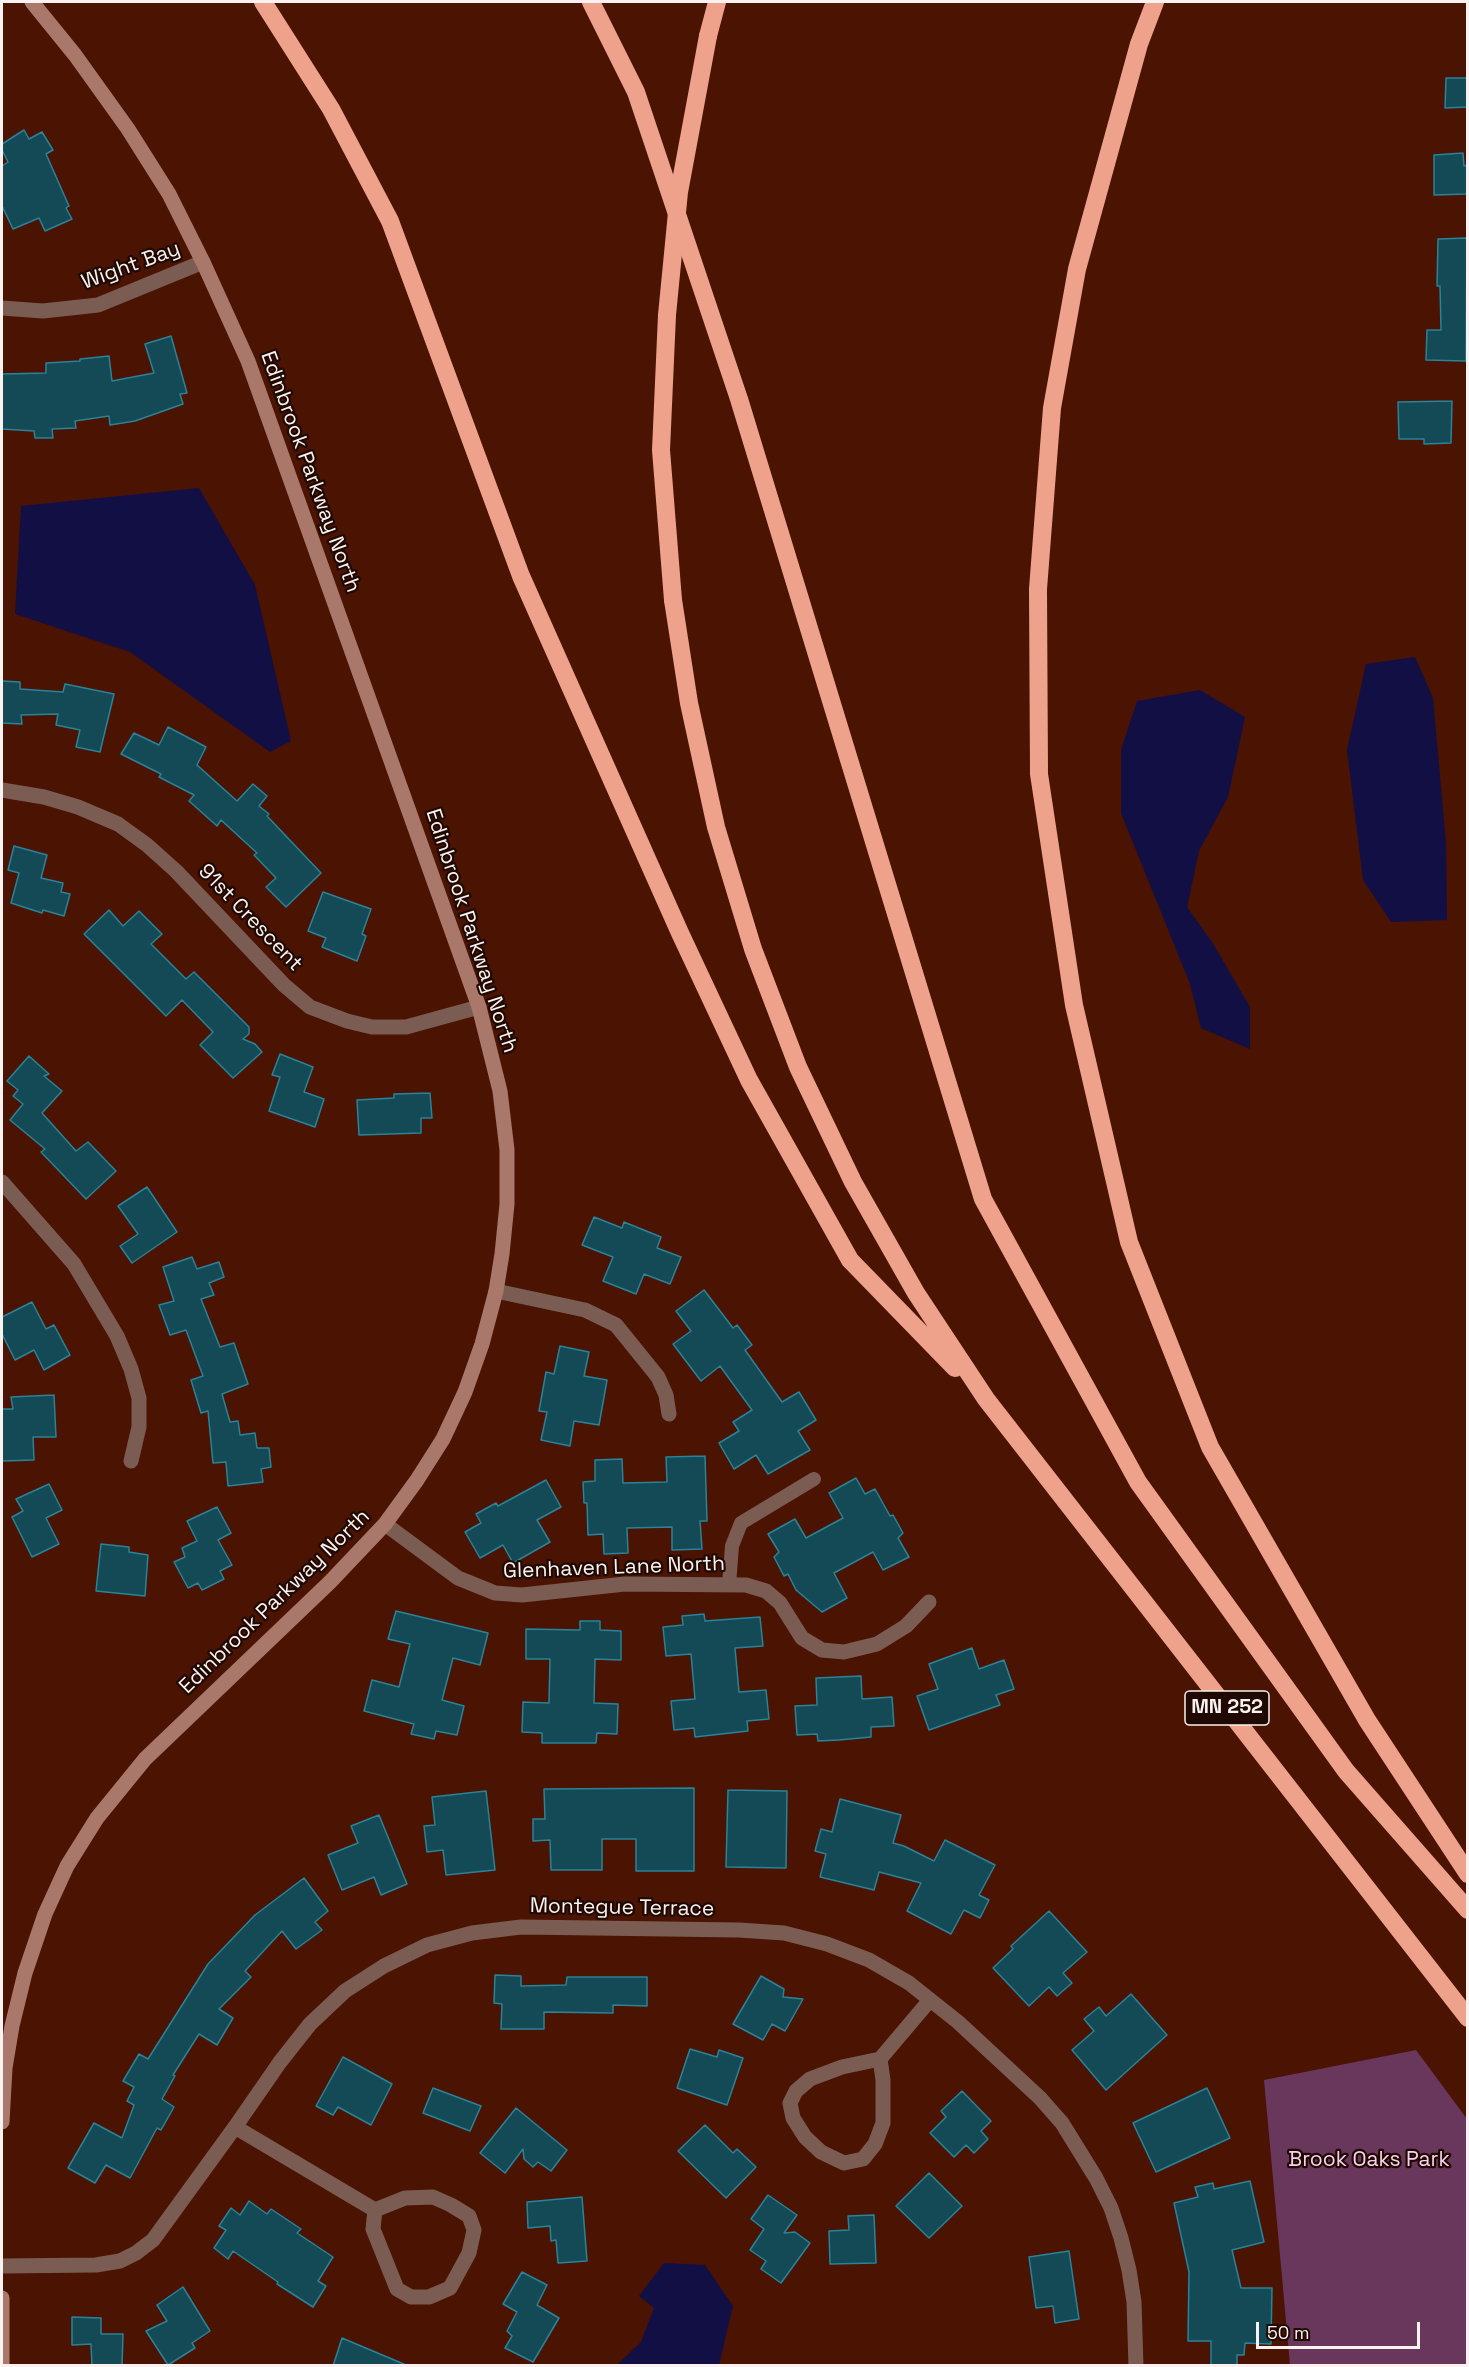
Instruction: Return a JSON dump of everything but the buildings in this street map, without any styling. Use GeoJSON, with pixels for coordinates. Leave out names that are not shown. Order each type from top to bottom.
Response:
{"type":"FeatureCollection","features":[{"type":"Feature","properties":{"kind":"highway"},"geometry":{"type":"LineString","coordinates":[[263,2],[331,109],[390,221],[521,576],[680,933],[749,1080],[850,1260],[986,1399]]}},
{"type":"Feature","properties":{"kind":"highway"},"geometry":{"type":"LineString","coordinates":[[591,2],[636,92],[739,399],[983,1199],[1138,1482],[1346,1771],[1467,1910]]}},
{"type":"Feature","properties":{"kind":"highway"},"geometry":{"type":"LineString","coordinates":[[717,2],[708,36],[679,192],[667,315],[662,450],[673,600],[689,703],[716,827],[753,949],[798,1067],[853,1182],[916,1293],[986,1399]]}},
{"type":"Feature","properties":{"kind":"highway"},"geometry":{"type":"LineString","coordinates":[[1155,2],[1139,44],[1077,269],[1052,408],[1038,589],[1039,774],[1074,1005],[1129,1242],[1210,1447],[1367,1720],[1467,1874]]}},
{"type":"Feature","properties":{"kind":"highway","name":"MN 252"},"geometry":{"type":"LineString","coordinates":[[986,1399],[1467,2018]]}},
{"type":"Feature","properties":{"kind":"street","name":"Edinbrook Parkway North"},"geometry":{"type":"LineString","coordinates":[[2,2122],[9,2047],[25,1973],[45,1914],[67,1866],[97,1818],[145,1759],[281,1630],[385,1524],[417,1480],[447,1429],[465,1392],[482,1344],[496,1291],[507,1204],[507,1150],[500,1092],[479,1007],[248,361],[169,194],[128,129],[75,55],[32,2]]}},
{"type":"Feature","properties":{"kind":"street","name":"Wight Bay"},"geometry":{"type":"LineString","coordinates":[[2,308],[43,311],[98,305],[203,262]]}},
{"type":"Feature","properties":{"kind":"street","name":"91st Crescent"},"geometry":{"type":"LineString","coordinates":[[2,790],[44,797],[78,807],[118,824],[138,838],[176,871],[284,986],[310,1007],[347,1022],[372,1027],[406,1027],[479,1007]]}},
{"type":"Feature","properties":{"kind":"street"},"geometry":{"type":"LineString","coordinates":[[2,1182],[74,1264],[117,1336],[131,1369],[139,1398],[139,1427],[131,1461]]}},
{"type":"Feature","properties":{"kind":"street"},"geometry":{"type":"LineString","coordinates":[[496,1291],[585,1310],[616,1325],[658,1377],[666,1395],[669,1414]]}},
{"type":"Feature","properties":{"kind":"street","name":"Glenhaven Lane North"},"geometry":{"type":"LineString","coordinates":[[385,1524],[458,1578],[495,1593],[522,1595],[625,1584],[746,1585],[766,1591],[780,1604],[802,1638],[822,1650],[844,1652],[877,1644],[906,1626],[929,1602]]}},
{"type":"Feature","properties":{"kind":"street","name":"Montegue Terrace"},"geometry":{"type":"LineString","coordinates":[[2,2266],[96,2265],[120,2261],[136,2253],[153,2240],[236,2127],[280,2061],[310,2024],[345,1991],[384,1966],[427,1945],[472,1934],[521,1927],[739,1930],[784,1934],[827,1944],[869,1960],[909,1983],[958,2022],[1040,2098],[1062,2123],[1080,2149],[1111,2208],[1130,2270],[1137,2335],[1136,2366]]}},
{"type":"Feature","properties":{"kind":"street"},"geometry":{"type":"LineString","coordinates":[[880,2059],[883,2080],[883,2123],[875,2144],[863,2158],[844,2163],[821,2152],[805,2137],[793,2118],[790,2103],[796,2091],[810,2079],[842,2067],[880,2059],[930,2000]]}},
{"type":"Feature","properties":{"kind":"street"},"geometry":{"type":"LineString","coordinates":[[236,2127],[375,2210]]}},
{"type":"Feature","properties":{"kind":"street"},"geometry":{"type":"LineString","coordinates":[[433,2197],[469,2216],[474,2230],[469,2253],[450,2288],[429,2297],[411,2297],[397,2289],[373,2229],[375,2210],[405,2198],[433,2197]]}},
{"type":"Feature","properties":{"kind":"street"},"geometry":{"type":"LineString","coordinates":[[2,2298],[2,2366]]}},
{"type":"Feature","properties":{"kind":"lane"},"geometry":{"type":"LineString","coordinates":[[729,1585],[732,1546],[741,1523],[814,1479]]}},
{"type":"Feature","properties":{"kind":"green space","name":"Brook Oaks Park"},"geometry":{"type":"Polygon","coordinates":[[[1416,2050],[1467,2119],[1467,2365],[1290,2365],[1264,2080],[1416,2050]]]}},
{"type":"Feature","properties":{"kind":"shaded area"},"geometry":{"type":"Polygon","coordinates":[[[199,488],[255,585],[291,741],[270,752],[130,652],[15,614],[21,506],[199,488]]]}},
{"type":"Feature","properties":{"kind":"shaded area"},"geometry":{"type":"Polygon","coordinates":[[[1415,657],[1433,698],[1446,843],[1447,920],[1391,922],[1363,880],[1347,750],[1366,664],[1415,657]]]}},
{"type":"Feature","properties":{"kind":"shaded area"},"geometry":{"type":"Polygon","coordinates":[[[1200,690],[1245,717],[1228,797],[1199,851],[1187,907],[1212,942],[1250,1007],[1250,1049],[1201,1028],[1190,984],[1121,813],[1121,750],[1137,701],[1200,690]]]}},
{"type":"Feature","properties":{"kind":"shaded area"},"geometry":{"type":"Polygon","coordinates":[[[664,2263],[705,2265],[733,2306],[719,2365],[617,2365],[641,2342],[654,2308],[639,2296],[664,2263]]]}}]}
